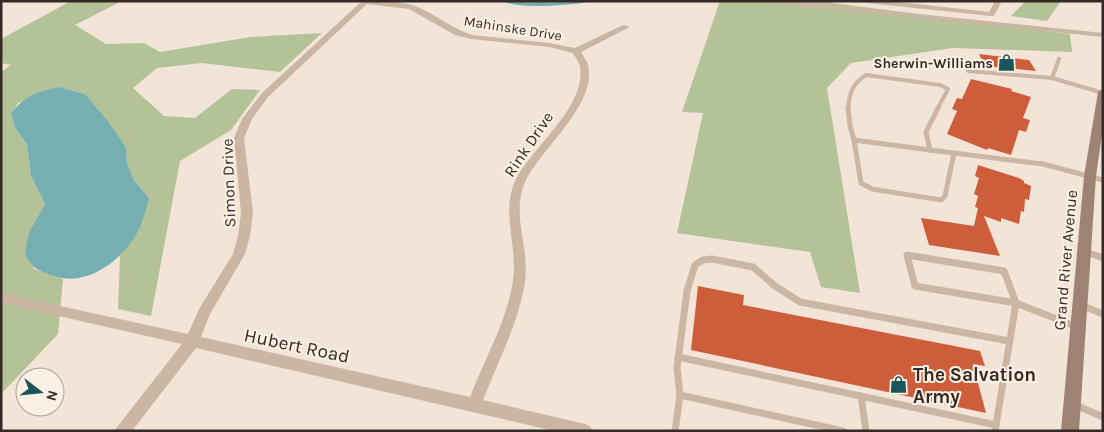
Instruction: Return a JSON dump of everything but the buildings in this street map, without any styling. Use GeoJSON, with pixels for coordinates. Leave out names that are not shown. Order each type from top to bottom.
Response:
{"type":"FeatureCollection","features":[{"type":"Feature","properties":{"kind":"main road","name":"Grand River Avenue"},"geometry":{"type":"LineString","coordinates":[[1070,431],[1084,251],[1096,178],[1103,93]]}},
{"type":"Feature","properties":{"kind":"street","name":"Mahinske Drive"},"geometry":{"type":"LineString","coordinates":[[366,1],[411,8],[452,30],[471,37],[549,45],[576,51],[626,27]]}},
{"type":"Feature","properties":{"kind":"street","name":"Simon Drive"},"geometry":{"type":"LineString","coordinates":[[122,431],[192,342],[204,313],[239,254],[247,214],[239,138],[246,119],[265,95],[366,1]]}},
{"type":"Feature","properties":{"kind":"street"},"geometry":{"type":"LineString","coordinates":[[770,1],[1103,35]]}},
{"type":"Feature","properties":{"kind":"street"},"geometry":{"type":"LineString","coordinates":[[867,1],[990,14],[999,1]]}},
{"type":"Feature","properties":{"kind":"street","name":"Rink Drive"},"geometry":{"type":"LineString","coordinates":[[474,404],[512,307],[519,281],[520,254],[514,233],[512,212],[515,193],[522,178],[578,100],[585,84],[586,69],[582,58],[576,51]]}},
{"type":"Feature","properties":{"kind":"street","name":"Hubert Road"},"geometry":{"type":"LineString","coordinates":[[1,298],[474,404],[585,431]]}},
{"type":"Feature","properties":{"kind":"lane"},"geometry":{"type":"LineString","coordinates":[[1052,78],[1059,59]]}},
{"type":"Feature","properties":{"kind":"lane"},"geometry":{"type":"LineString","coordinates":[[963,60],[968,71],[1052,78],[1103,93]]}},
{"type":"Feature","properties":{"kind":"lane"},"geometry":{"type":"LineString","coordinates":[[930,150],[926,132],[948,89],[940,85],[866,75],[855,82],[847,106],[861,183],[872,189],[941,200],[945,196],[954,153]]}},
{"type":"Feature","properties":{"kind":"lane"},"geometry":{"type":"LineString","coordinates":[[854,140],[1050,165],[1096,178]]}},
{"type":"Feature","properties":{"kind":"lane"},"geometry":{"type":"LineString","coordinates":[[1084,251],[1103,258]]}},
{"type":"Feature","properties":{"kind":"lane"},"geometry":{"type":"LineString","coordinates":[[678,357],[861,396],[996,428],[1016,303],[1004,271],[907,255],[914,286],[1016,303],[1077,327]]}},
{"type":"Feature","properties":{"kind":"lane"},"geometry":{"type":"LineString","coordinates":[[675,431],[680,395],[677,381],[678,357],[690,275],[695,265],[703,260],[712,259],[753,267],[775,286],[800,302],[1009,341]]}},
{"type":"Feature","properties":{"kind":"lane"},"geometry":{"type":"LineString","coordinates":[[1079,305],[1103,314]]}},
{"type":"Feature","properties":{"kind":"lane"},"geometry":{"type":"LineString","coordinates":[[680,395],[843,431]]}},
{"type":"Feature","properties":{"kind":"lane"},"geometry":{"type":"LineString","coordinates":[[861,396],[866,431]]}},
{"type":"Feature","properties":{"kind":"lane"},"geometry":{"type":"LineString","coordinates":[[1072,404],[1103,417]]}},
{"type":"Feature","properties":{"kind":"green space"},"geometry":{"type":"Polygon","coordinates":[[[71,1],[122,1],[75,25],[106,44],[144,43],[160,52],[251,37],[322,33],[280,72],[202,63],[157,68],[133,88],[164,116],[195,118],[232,89],[260,90],[231,130],[180,161],[151,316],[118,309],[120,256],[139,228],[149,198],[134,180],[127,163],[126,147],[108,121],[85,94],[60,87],[18,103],[11,114],[15,128],[27,144],[31,176],[45,204],[29,232],[34,269],[63,279],[58,334],[27,367],[15,367],[15,379],[1,394],[1,72],[11,65],[1,63],[1,39],[71,1]]]}},
{"type":"Feature","properties":{"kind":"green space"},"geometry":{"type":"Polygon","coordinates":[[[720,1],[818,1],[1070,34],[1072,52],[953,48],[851,63],[827,88],[860,293],[821,287],[810,252],[677,233],[703,113],[682,112],[720,1]]]}},
{"type":"Feature","properties":{"kind":"green space"},"geometry":{"type":"Polygon","coordinates":[[[1026,1],[1061,1],[1047,21],[1011,16],[1026,1]]]}},
{"type":"Feature","properties":{"kind":"water"},"geometry":{"type":"Polygon","coordinates":[[[503,1],[594,1],[534,6],[511,4],[503,1]]]}},
{"type":"Feature","properties":{"kind":"water"},"geometry":{"type":"Polygon","coordinates":[[[60,87],[85,94],[108,121],[126,147],[127,163],[134,180],[149,198],[140,227],[134,238],[116,259],[105,268],[92,274],[80,278],[67,279],[40,271],[25,254],[29,232],[45,204],[31,176],[27,144],[15,128],[11,114],[32,95],[60,87]]]}},
{"type":"Feature","properties":{"kind":"place","name":"Sherwin-Williams"},"geometry":{"type":"Point","coordinates":[1007,63]}},
{"type":"Feature","properties":{"kind":"place","name":"The Salvation Army"},"geometry":{"type":"Point","coordinates":[899,385]}}]}
